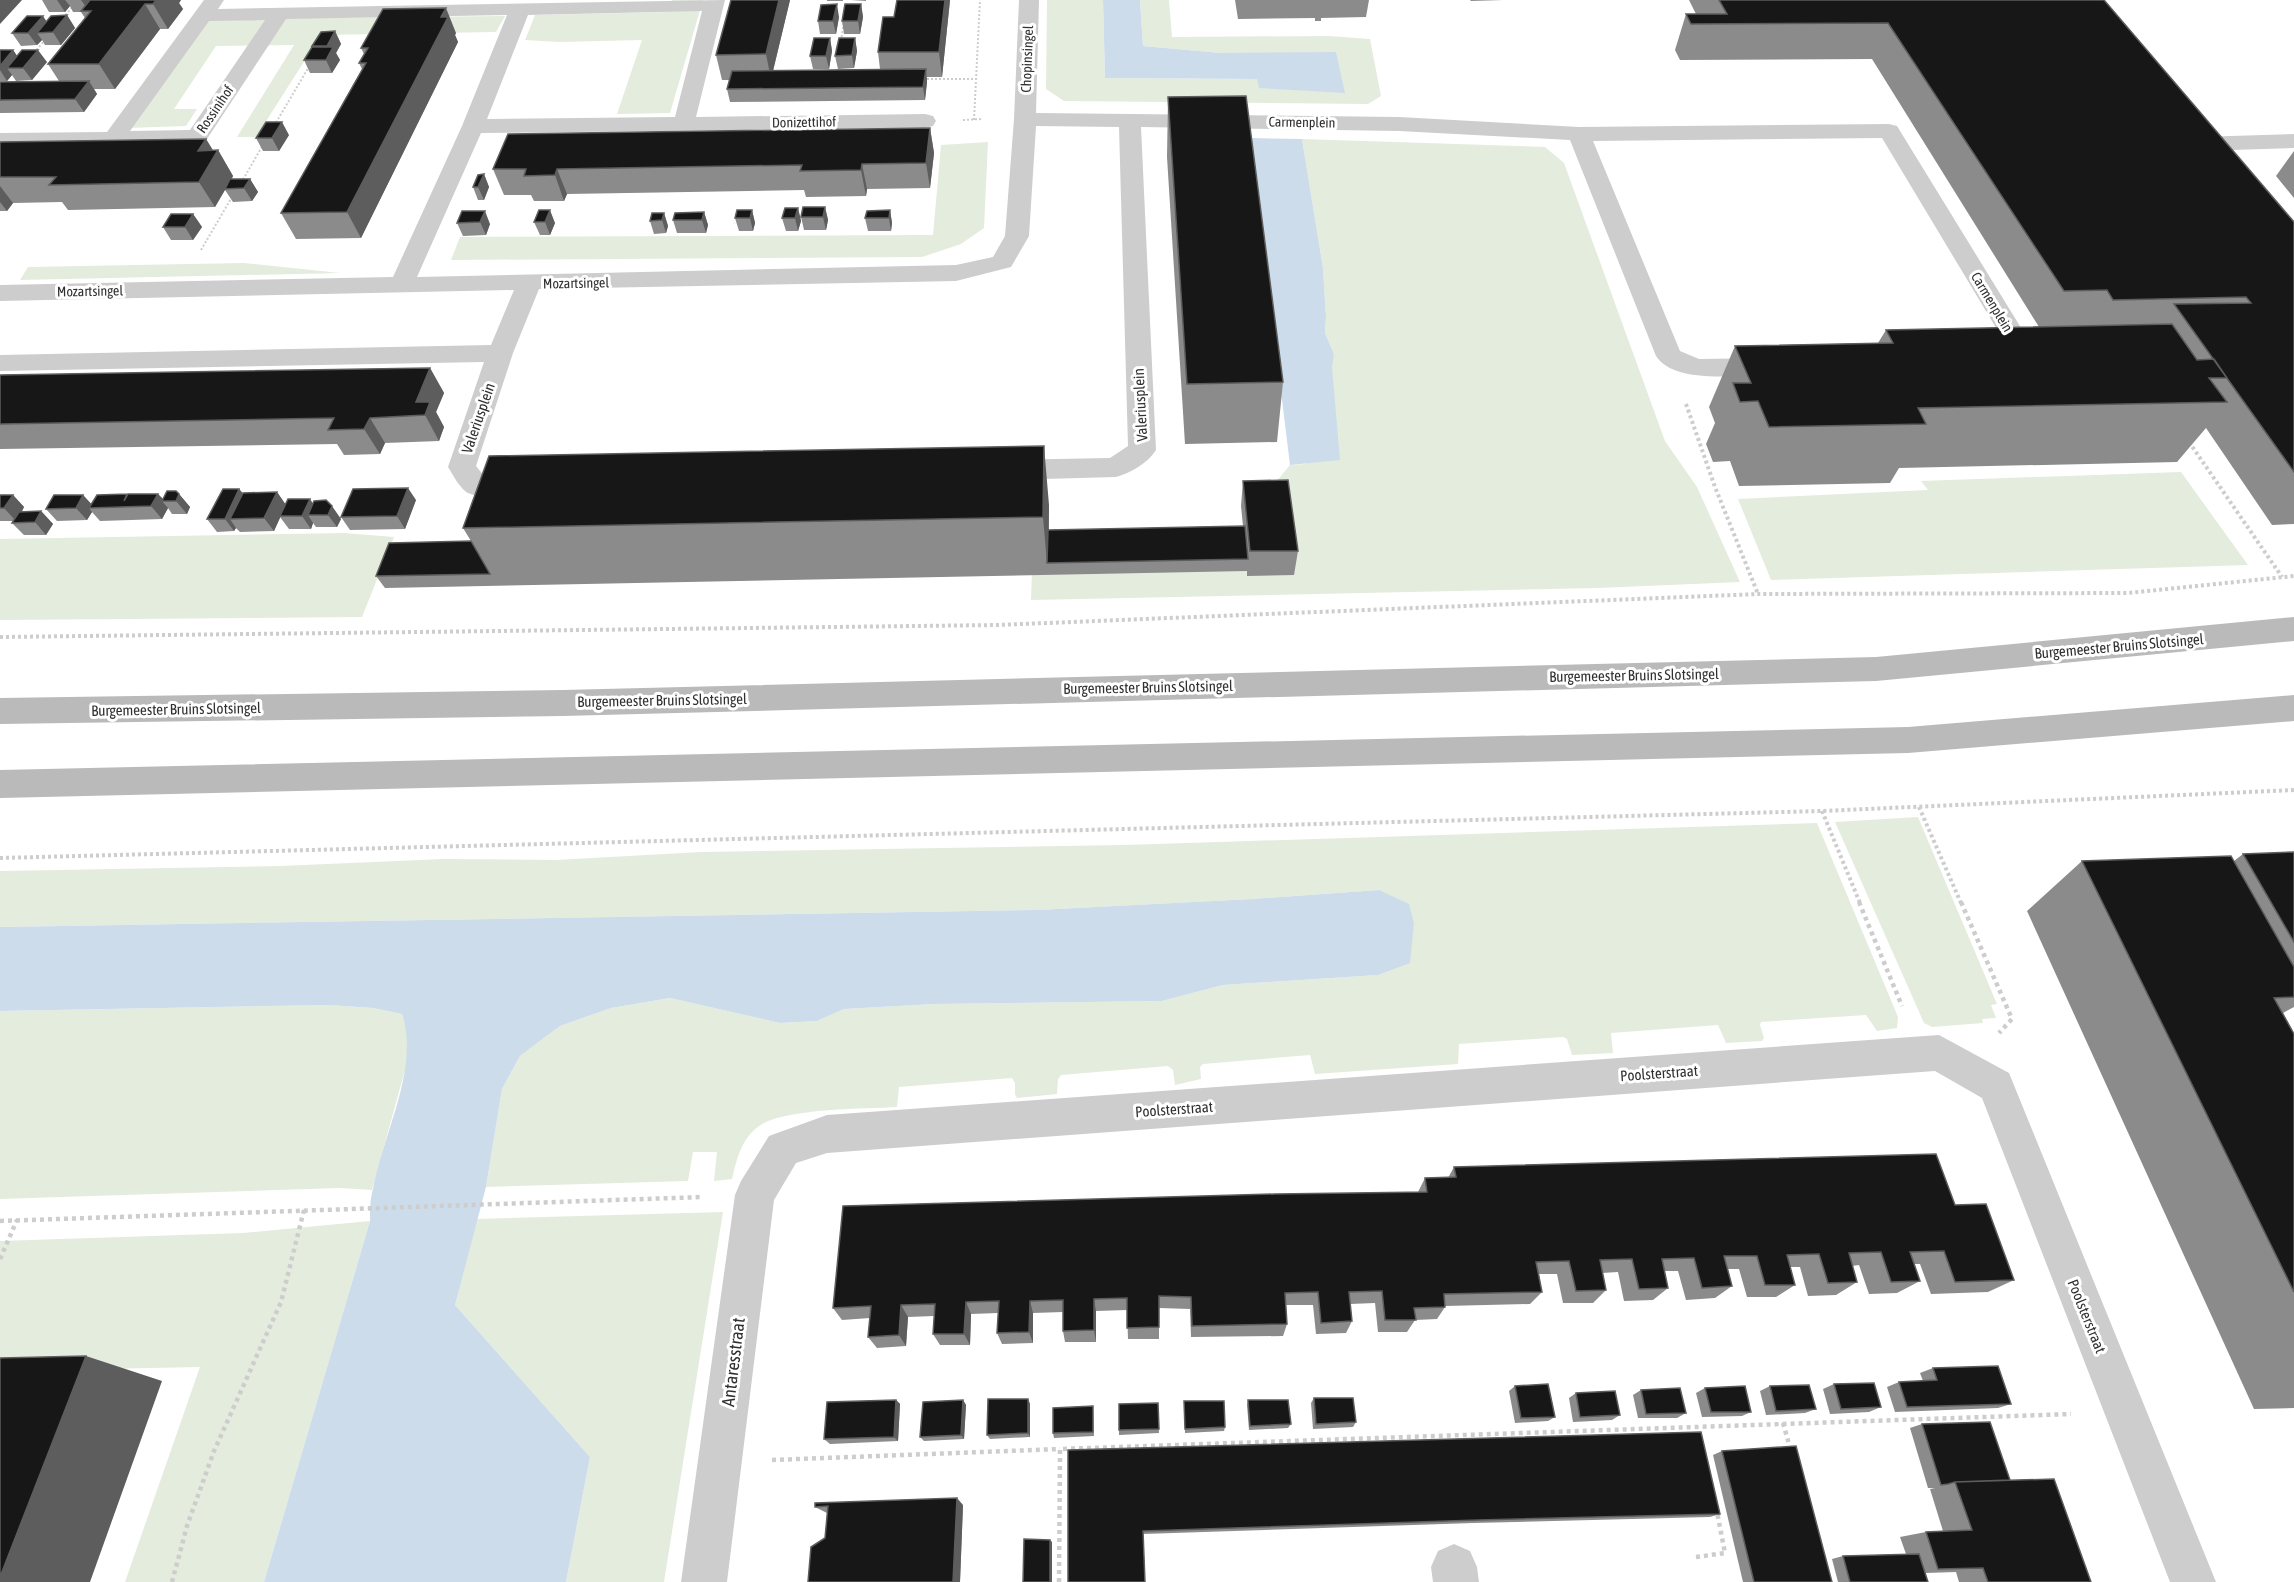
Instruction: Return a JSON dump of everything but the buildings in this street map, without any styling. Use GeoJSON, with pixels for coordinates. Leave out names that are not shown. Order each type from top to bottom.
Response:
{"type":"FeatureCollection","features":[{"type":"Feature","properties":{"kind":"main road","name":"Burgemeester Bruins Slotsingel"},"geometry":{"type":"LineString","coordinates":[[0,711],[563,703],[1876,669],[2294,629]]}},
{"type":"Feature","properties":{"kind":"main road"},"geometry":{"type":"LineString","coordinates":[[0,784],[716,765],[1908,740],[2294,708]]}},
{"type":"Feature","properties":{"kind":"street","name":"Chopinsingel"},"geometry":{"type":"LineString","coordinates":[[1025,119],[1029,0]]}},
{"type":"Feature","properties":{"kind":"street"},"geometry":{"type":"LineString","coordinates":[[114,138],[208,7],[280,13],[714,3],[684,123]]}},
{"type":"Feature","properties":{"kind":"street"},"geometry":{"type":"LineString","coordinates":[[401,286],[473,126],[520,9]]}},
{"type":"Feature","properties":{"kind":"street","name":"Rossinihof"},"geometry":{"type":"LineString","coordinates":[[0,140],[197,137],[280,13]]}},
{"type":"Feature","properties":{"kind":"street","name":"Carmenplein"},"geometry":{"type":"LineString","coordinates":[[1025,119],[1399,124],[1579,134],[1889,131],[2021,349],[2004,360],[1980,360]]}},
{"type":"Feature","properties":{"kind":"street","name":"Mozartsingel"},"geometry":{"type":"LineString","coordinates":[[0,293],[529,284],[956,273],[1002,262],[1017,236],[1025,119]]}},
{"type":"Feature","properties":{"kind":"street","name":"Donizettihof"},"geometry":{"type":"LineString","coordinates":[[473,126],[925,120]]}},
{"type":"Feature","properties":{"kind":"street","name":"Valeriusplein"},"geometry":{"type":"LineString","coordinates":[[975,471],[1116,467],[1142,450],[1130,120]]}},
{"type":"Feature","properties":{"kind":"street"},"geometry":{"type":"LineString","coordinates":[[2183,126],[2216,167]]}},
{"type":"Feature","properties":{"kind":"street"},"geometry":{"type":"LineString","coordinates":[[1579,134],[1669,356],[1695,368],[1790,365]]}},
{"type":"Feature","properties":{"kind":"street"},"geometry":{"type":"LineString","coordinates":[[2198,144],[2294,141]]}},
{"type":"Feature","properties":{"kind":"street","name":"Valeriusplein"},"geometry":{"type":"LineString","coordinates":[[529,284],[500,353],[462,466],[476,486],[552,484]]}},
{"type":"Feature","properties":{"kind":"street"},"geometry":{"type":"LineString","coordinates":[[0,363],[500,353]]}},
{"type":"Feature","properties":{"kind":"street","name":"Poolsterstraat"},"geometry":{"type":"LineString","coordinates":[[783,1149],[826,1134],[1939,1053],[1995,1086],[2193,1582]]}},
{"type":"Feature","properties":{"kind":"street","name":"Antaresstraat"},"geometry":{"type":"LineString","coordinates":[[704,1582],[755,1195],[783,1149]]}},
{"type":"Feature","properties":{"kind":"path"},"geometry":{"type":"LineString","coordinates":[[57,25],[78,0]]}},
{"type":"Feature","properties":{"kind":"path"},"geometry":{"type":"LineString","coordinates":[[974,120],[980,0]]}},
{"type":"Feature","properties":{"kind":"path"},"geometry":{"type":"LineString","coordinates":[[840,45],[846,11]]}},
{"type":"Feature","properties":{"kind":"path"},"geometry":{"type":"LineString","coordinates":[[271,132],[342,12]]}},
{"type":"Feature","properties":{"kind":"path"},"geometry":{"type":"LineString","coordinates":[[29,59],[50,34]]}},
{"type":"Feature","properties":{"kind":"path"},"geometry":{"type":"LineString","coordinates":[[917,79],[976,79]]}},
{"type":"Feature","properties":{"kind":"path"},"geometry":{"type":"LineString","coordinates":[[925,120],[1025,119]]}},
{"type":"Feature","properties":{"kind":"path"},"geometry":{"type":"LineString","coordinates":[[200,251],[265,141]]}},
{"type":"Feature","properties":{"kind":"path"},"geometry":{"type":"LineString","coordinates":[[1669,356],[1715,487],[1758,594]]}},
{"type":"Feature","properties":{"kind":"path"},"geometry":{"type":"LineString","coordinates":[[2185,436],[2282,577]]}},
{"type":"Feature","properties":{"kind":"path"},"geometry":{"type":"LineString","coordinates":[[0,637],[998,625],[1758,594],[2128,593],[2294,576]]}},
{"type":"Feature","properties":{"kind":"path"},"geometry":{"type":"LineString","coordinates":[[0,858],[1822,811],[2294,790]]}},
{"type":"Feature","properties":{"kind":"path"},"geometry":{"type":"LineString","coordinates":[[1919,807],[2012,1019],[1966,1069]]}},
{"type":"Feature","properties":{"kind":"path"},"geometry":{"type":"LineString","coordinates":[[1822,811],[1921,1054]]}},
{"type":"Feature","properties":{"kind":"path"},"geometry":{"type":"LineString","coordinates":[[0,1221],[755,1195]]}},
{"type":"Feature","properties":{"kind":"path"},"geometry":{"type":"LineString","coordinates":[[172,1582],[187,1526],[214,1451],[281,1302],[304,1210]]}},
{"type":"Feature","properties":{"kind":"path"},"geometry":{"type":"LineString","coordinates":[[0,1259],[17,1220]]}},
{"type":"Feature","properties":{"kind":"path"},"geometry":{"type":"LineString","coordinates":[[720,1462],[2125,1412]]}},
{"type":"Feature","properties":{"kind":"path"},"geometry":{"type":"LineString","coordinates":[[1783,1423],[1792,1457]]}},
{"type":"Feature","properties":{"kind":"path"},"geometry":{"type":"LineString","coordinates":[[1699,1426],[1701,1437]]}},
{"type":"Feature","properties":{"kind":"path"},"geometry":{"type":"LineString","coordinates":[[1059,1449],[1059,1582]]}},
{"type":"Feature","properties":{"kind":"path"},"geometry":{"type":"LineString","coordinates":[[1696,1557],[1725,1553],[1715,1507]]}},
{"type":"Feature","properties":{"kind":"shaded area"},"geometry":{"type":"Polygon","coordinates":[[[672,0],[703,0],[670,113],[617,114],[642,40],[559,42],[525,40],[535,15],[668,12],[672,0]]]}},
{"type":"Feature","properties":{"kind":"shaded area"},"geometry":{"type":"Polygon","coordinates":[[[1047,0],[1103,0],[1105,78],[1258,79],[1345,92],[1221,53],[1143,46],[1140,0],[1169,0],[1172,37],[1329,36],[1370,39],[1381,96],[1368,104],[1064,101],[1046,89],[1047,0]]]}},
{"type":"Feature","properties":{"kind":"shaded area"},"geometry":{"type":"Polygon","coordinates":[[[505,16],[496,32],[321,35],[256,137],[237,137],[294,45],[216,46],[174,109],[197,109],[186,126],[127,128],[205,19],[505,16]]]}},
{"type":"Feature","properties":{"kind":"shaded area"},"geometry":{"type":"Polygon","coordinates":[[[1302,139],[1545,147],[1564,163],[1665,441],[1697,487],[1740,582],[1598,588],[1031,600],[1032,570],[1276,564],[1267,493],[1290,465],[1305,464],[1334,354],[1325,333],[1323,268],[1302,139]]]}},
{"type":"Feature","properties":{"kind":"shaded area"},"geometry":{"type":"Polygon","coordinates":[[[988,142],[984,228],[961,244],[922,257],[451,260],[460,237],[933,235],[941,145],[988,142]]]}},
{"type":"Feature","properties":{"kind":"shaded area"},"geometry":{"type":"Polygon","coordinates":[[[244,263],[340,273],[20,280],[28,267],[244,263]]]}},
{"type":"Feature","properties":{"kind":"shaded area"},"geometry":{"type":"Polygon","coordinates":[[[2181,472],[2248,565],[1771,580],[1738,499],[1928,490],[1921,481],[2181,472]]]}},
{"type":"Feature","properties":{"kind":"shaded area"},"geometry":{"type":"Polygon","coordinates":[[[344,533],[394,537],[362,617],[0,620],[0,539],[344,533]]]}},
{"type":"Feature","properties":{"kind":"shaded area"},"geometry":{"type":"Polygon","coordinates":[[[1918,817],[1997,1004],[1991,1005],[1996,1018],[1982,1019],[1983,1023],[1932,1027],[1924,1023],[1835,822],[1918,817]]]}},
{"type":"Feature","properties":{"kind":"shaded area"},"geometry":{"type":"Polygon","coordinates":[[[1817,823],[1898,1017],[1897,1028],[1877,1031],[1866,1015],[1761,1022],[1764,1038],[1762,1041],[1726,1043],[1718,1025],[1611,1033],[1613,1053],[1572,1055],[1567,1039],[1563,1037],[1459,1044],[1458,1064],[1315,1074],[1310,1055],[1203,1064],[1200,1067],[1201,1079],[1175,1085],[1173,1070],[1168,1066],[1061,1075],[1058,1079],[1057,1094],[1017,1098],[1012,1078],[899,1087],[897,1107],[805,1113],[771,1120],[759,1126],[744,1143],[732,1179],[714,1181],[717,1152],[693,1152],[688,1181],[486,1187],[502,1089],[520,1056],[560,1026],[611,1008],[670,998],[780,1023],[817,1021],[844,1009],[935,1004],[1162,1001],[1223,985],[1378,975],[1379,890],[1037,910],[0,927],[0,871],[280,866],[444,859],[556,860],[701,852],[1125,845],[1817,823]]]}},
{"type":"Feature","properties":{"kind":"shaded area"},"geometry":{"type":"Polygon","coordinates":[[[329,1005],[373,1008],[402,1014],[407,1030],[408,1059],[372,1190],[339,1188],[0,1199],[0,1011],[329,1005]]]}},
{"type":"Feature","properties":{"kind":"shaded area"},"geometry":{"type":"Polygon","coordinates":[[[723,1212],[664,1582],[566,1582],[590,1457],[455,1305],[476,1219],[723,1212]]]}},
{"type":"Feature","properties":{"kind":"shaded area"},"geometry":{"type":"Polygon","coordinates":[[[370,1221],[264,1582],[125,1582],[200,1367],[0,1371],[0,1241],[243,1233],[370,1221]]]}},
{"type":"Feature","properties":{"kind":"water"},"geometry":{"type":"Polygon","coordinates":[[[1103,0],[1140,0],[1143,46],[1221,53],[1336,52],[1345,93],[1259,88],[1257,79],[1105,78],[1103,0]]]}},
{"type":"Feature","properties":{"kind":"water"},"geometry":{"type":"Polygon","coordinates":[[[1250,138],[1302,139],[1323,268],[1325,333],[1334,354],[1332,367],[1340,460],[1290,465],[1250,138]]]}},
{"type":"Feature","properties":{"kind":"water"},"geometry":{"type":"Polygon","coordinates":[[[1379,890],[1409,904],[1414,923],[1410,963],[1378,975],[1223,985],[1162,1001],[935,1004],[844,1009],[817,1021],[780,1023],[670,998],[611,1008],[560,1026],[520,1056],[502,1089],[486,1187],[455,1305],[590,1457],[566,1582],[264,1582],[370,1221],[372,1193],[403,1079],[406,1035],[402,1014],[373,1008],[329,1005],[0,1011],[0,927],[1037,910],[1379,890]]]}}]}
